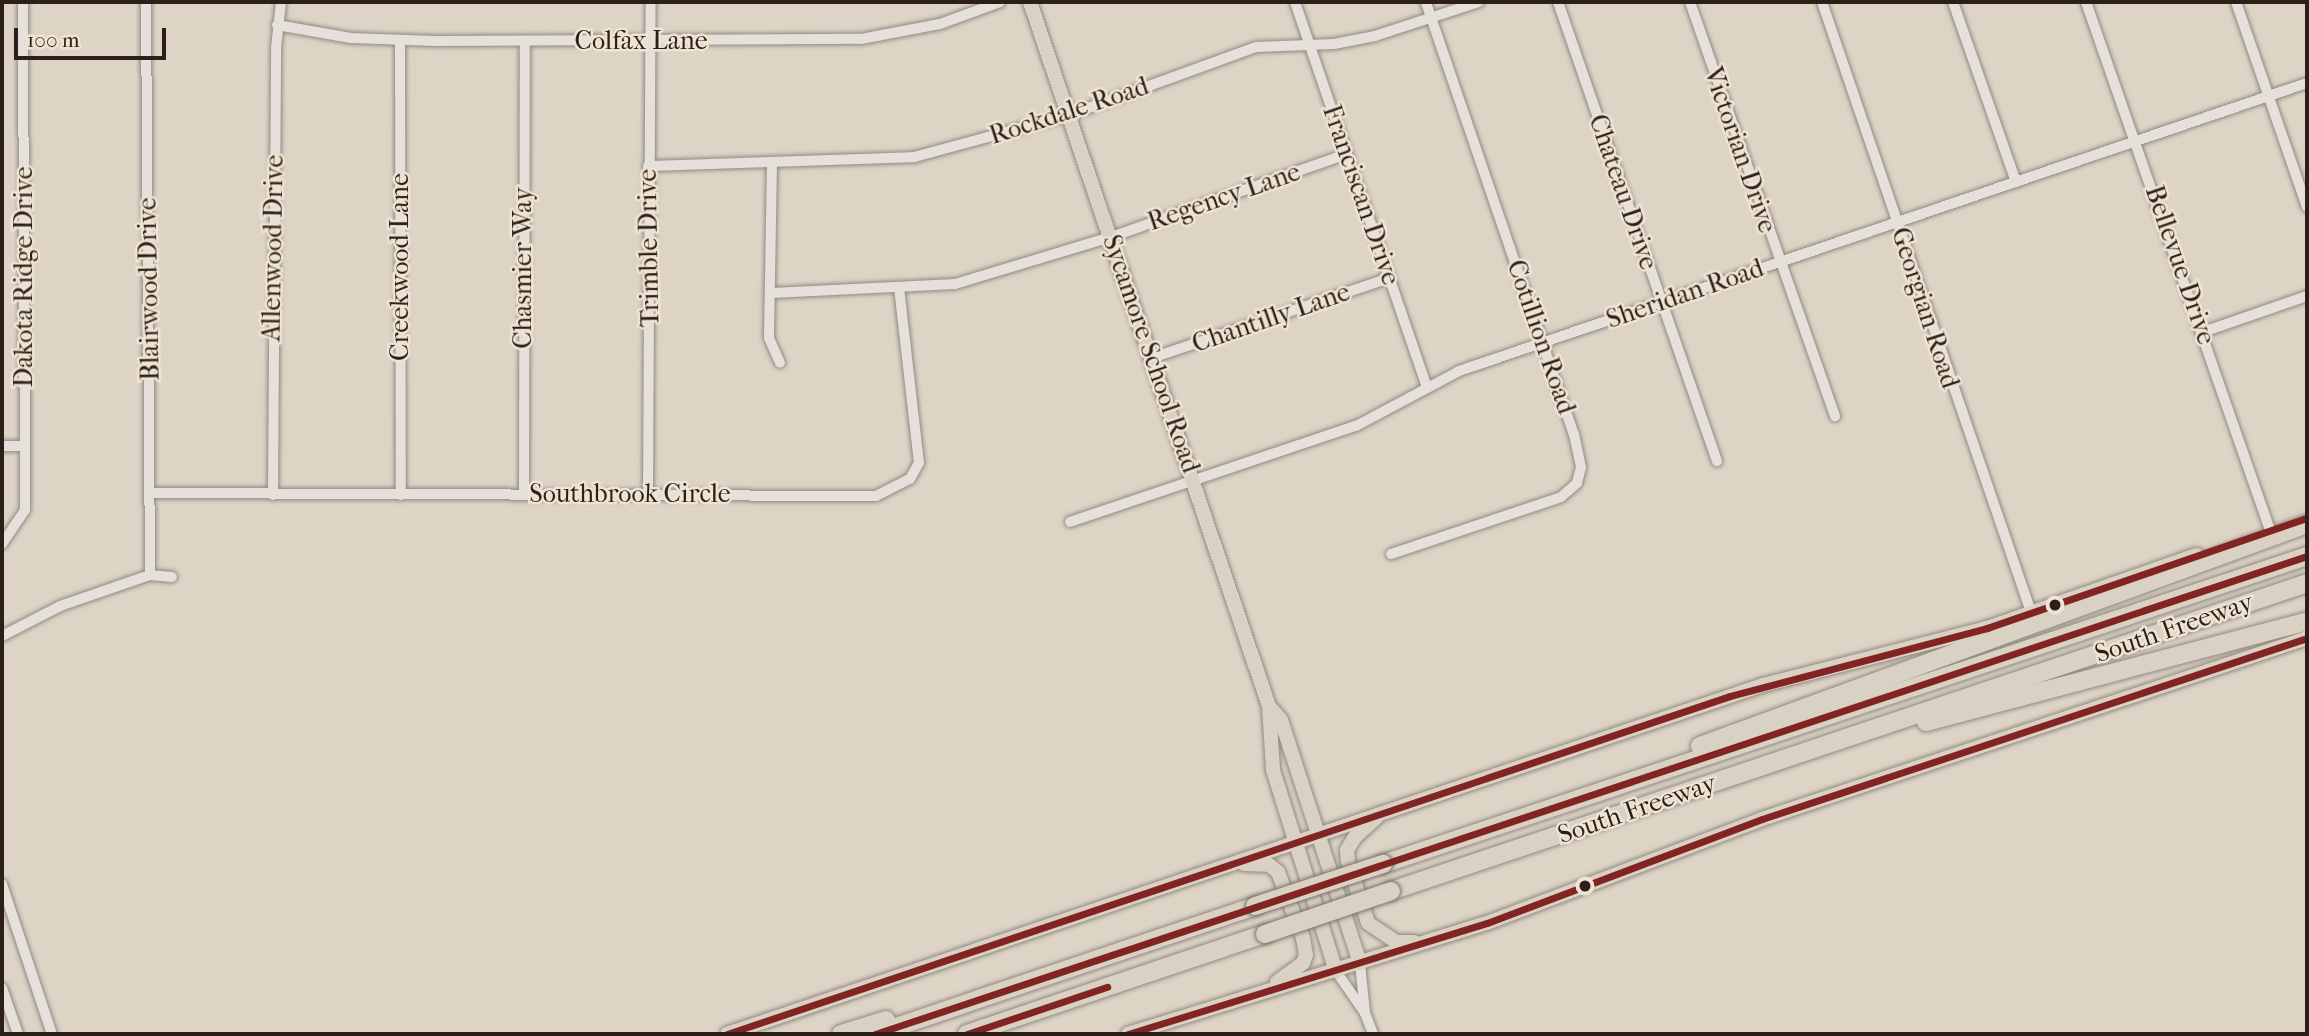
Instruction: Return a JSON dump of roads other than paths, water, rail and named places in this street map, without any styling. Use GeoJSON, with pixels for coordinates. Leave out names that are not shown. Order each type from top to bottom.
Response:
{"type":"FeatureCollection","features":[{"type":"Feature","properties":{"kind":"highway"},"geometry":{"type":"LineString","coordinates":[[1568,803],[1577,789],[2307,524]]}},
{"type":"Feature","properties":{"kind":"highway","name":"South Freeway"},"geometry":{"type":"LineString","coordinates":[[875,1034],[2307,556]]}},
{"type":"Feature","properties":{"kind":"highway","name":"South Freeway"},"geometry":{"type":"LineString","coordinates":[[967,1034],[2307,583]]}},
{"type":"Feature","properties":{"kind":"highway"},"geometry":{"type":"LineString","coordinates":[[1864,733],[1970,712],[2307,621]]}},
{"type":"Feature","properties":{"kind":"highway"},"geometry":{"type":"LineString","coordinates":[[841,1034],[967,994],[990,994]]}},
{"type":"Feature","properties":{"kind":"main road","name":"Sycamore School Road"},"geometry":{"type":"LineString","coordinates":[[1030,2],[1269,706],[1273,770],[1336,971]]}},
{"type":"Feature","properties":{"kind":"main road"},"geometry":{"type":"LineString","coordinates":[[727,1034],[1236,863],[1317,832],[1763,685],[1938,642],[2307,518]]}},
{"type":"Feature","properties":{"kind":"main road","name":"South Freeway"},"geometry":{"type":"LineString","coordinates":[[1128,1034],[1257,992],[1431,941],[1762,819],[2307,638]]}},
{"type":"Feature","properties":{"kind":"main road","name":"Sycamore School Road"},"geometry":{"type":"LineString","coordinates":[[1269,706],[1281,720],[1360,963]]}},
{"type":"Feature","properties":{"kind":"main road"},"geometry":{"type":"LineString","coordinates":[[1386,811],[1365,825],[1347,850],[1368,923],[1396,942],[1431,941]]}},
{"type":"Feature","properties":{"kind":"main road"},"geometry":{"type":"LineString","coordinates":[[1236,863],[1269,865],[1278,872],[1306,955],[1285,978],[1257,992]]}},
{"type":"Feature","properties":{"kind":"street","name":"Dakota Ridge Drive"},"geometry":{"type":"LineString","coordinates":[[2,544],[24,510],[23,2]]}},
{"type":"Feature","properties":{"kind":"street","name":"Blairwood Drive"},"geometry":{"type":"LineString","coordinates":[[146,2],[150,575]]}},
{"type":"Feature","properties":{"kind":"street","name":"Allenwood Drive"},"geometry":{"type":"LineString","coordinates":[[273,495],[277,25],[281,2]]}},
{"type":"Feature","properties":{"kind":"street","name":"Trimble Drive"},"geometry":{"type":"LineString","coordinates":[[648,494],[650,2]]}},
{"type":"Feature","properties":{"kind":"street","name":"Colfax Lane"},"geometry":{"type":"LineString","coordinates":[[277,25],[351,38],[400,40],[650,41],[880,37],[940,24],[1000,2]]}},
{"type":"Feature","properties":{"kind":"street","name":"Franciscan Drive"},"geometry":{"type":"LineString","coordinates":[[1295,2],[1427,388]]}},
{"type":"Feature","properties":{"kind":"street","name":"Cotillion Road"},"geometry":{"type":"LineString","coordinates":[[1391,554],[1572,490],[1581,467],[1543,342],[1426,2]]}},
{"type":"Feature","properties":{"kind":"street","name":"Rockdale Road"},"geometry":{"type":"LineString","coordinates":[[648,166],[914,157],[1069,115],[1256,47],[1310,46],[1375,36],[1479,2]]}},
{"type":"Feature","properties":{"kind":"street","name":"Chateau Drive"},"geometry":{"type":"LineString","coordinates":[[1558,2],[1717,461]]}},
{"type":"Feature","properties":{"kind":"street","name":"Victorian Drive"},"geometry":{"type":"LineString","coordinates":[[1690,2],[1835,416]]}},
{"type":"Feature","properties":{"kind":"street","name":"Georgian Road"},"geometry":{"type":"LineString","coordinates":[[1822,2],[2031,612]]}},
{"type":"Feature","properties":{"kind":"street"},"geometry":{"type":"LineString","coordinates":[[1953,2],[2016,182]]}},
{"type":"Feature","properties":{"kind":"street","name":"Bellevue Drive"},"geometry":{"type":"LineString","coordinates":[[2086,2],[2138,141],[2270,530]]}},
{"type":"Feature","properties":{"kind":"street"},"geometry":{"type":"LineString","coordinates":[[2236,2],[2307,206]]}},
{"type":"Feature","properties":{"kind":"street","name":"Creekwood Lane"},"geometry":{"type":"LineString","coordinates":[[400,40],[401,495]]}},
{"type":"Feature","properties":{"kind":"street","name":"Chasmier Way"},"geometry":{"type":"LineString","coordinates":[[524,494],[525,41]]}},
{"type":"Feature","properties":{"kind":"street","name":"Sheridan Road"},"geometry":{"type":"LineString","coordinates":[[1070,522],[1193,478],[1356,426],[1459,370],[2307,83]]}},
{"type":"Feature","properties":{"kind":"street","name":"Regency Lane"},"geometry":{"type":"LineString","coordinates":[[772,292],[955,284],[1111,237],[1347,154]]}},
{"type":"Feature","properties":{"kind":"street"},"geometry":{"type":"LineString","coordinates":[[772,163],[772,292],[769,338],[780,363]]}},
{"type":"Feature","properties":{"kind":"street","name":"Chantilly Lane"},"geometry":{"type":"LineString","coordinates":[[1152,358],[1390,278]]}},
{"type":"Feature","properties":{"kind":"street","name":"Southbrook Circle"},"geometry":{"type":"LineString","coordinates":[[150,493],[648,494],[856,499],[888,493],[910,479],[919,463],[919,447],[909,399],[899,288]]}},
{"type":"Feature","properties":{"kind":"street"},"geometry":{"type":"LineString","coordinates":[[2203,332],[2307,296]]}},
{"type":"Feature","properties":{"kind":"street"},"geometry":{"type":"LineString","coordinates":[[2,446],[24,446]]}},
{"type":"Feature","properties":{"kind":"street"},"geometry":{"type":"LineString","coordinates":[[2,636],[60,606],[150,575],[172,577]]}},
{"type":"Feature","properties":{"kind":"street"},"geometry":{"type":"LineString","coordinates":[[3,890],[52,1034]]}},
{"type":"Feature","properties":{"kind":"street","name":"Sycamore School Road"},"geometry":{"type":"LineString","coordinates":[[1360,963],[1365,1013]]}},
{"type":"Feature","properties":{"kind":"street","name":"Sycamore School Road"},"geometry":{"type":"LineString","coordinates":[[1336,971],[1365,1013],[1373,1034]]}},
{"type":"Feature","properties":{"kind":"street"},"geometry":{"type":"LineString","coordinates":[[2,988],[18,1034]]}}]}
